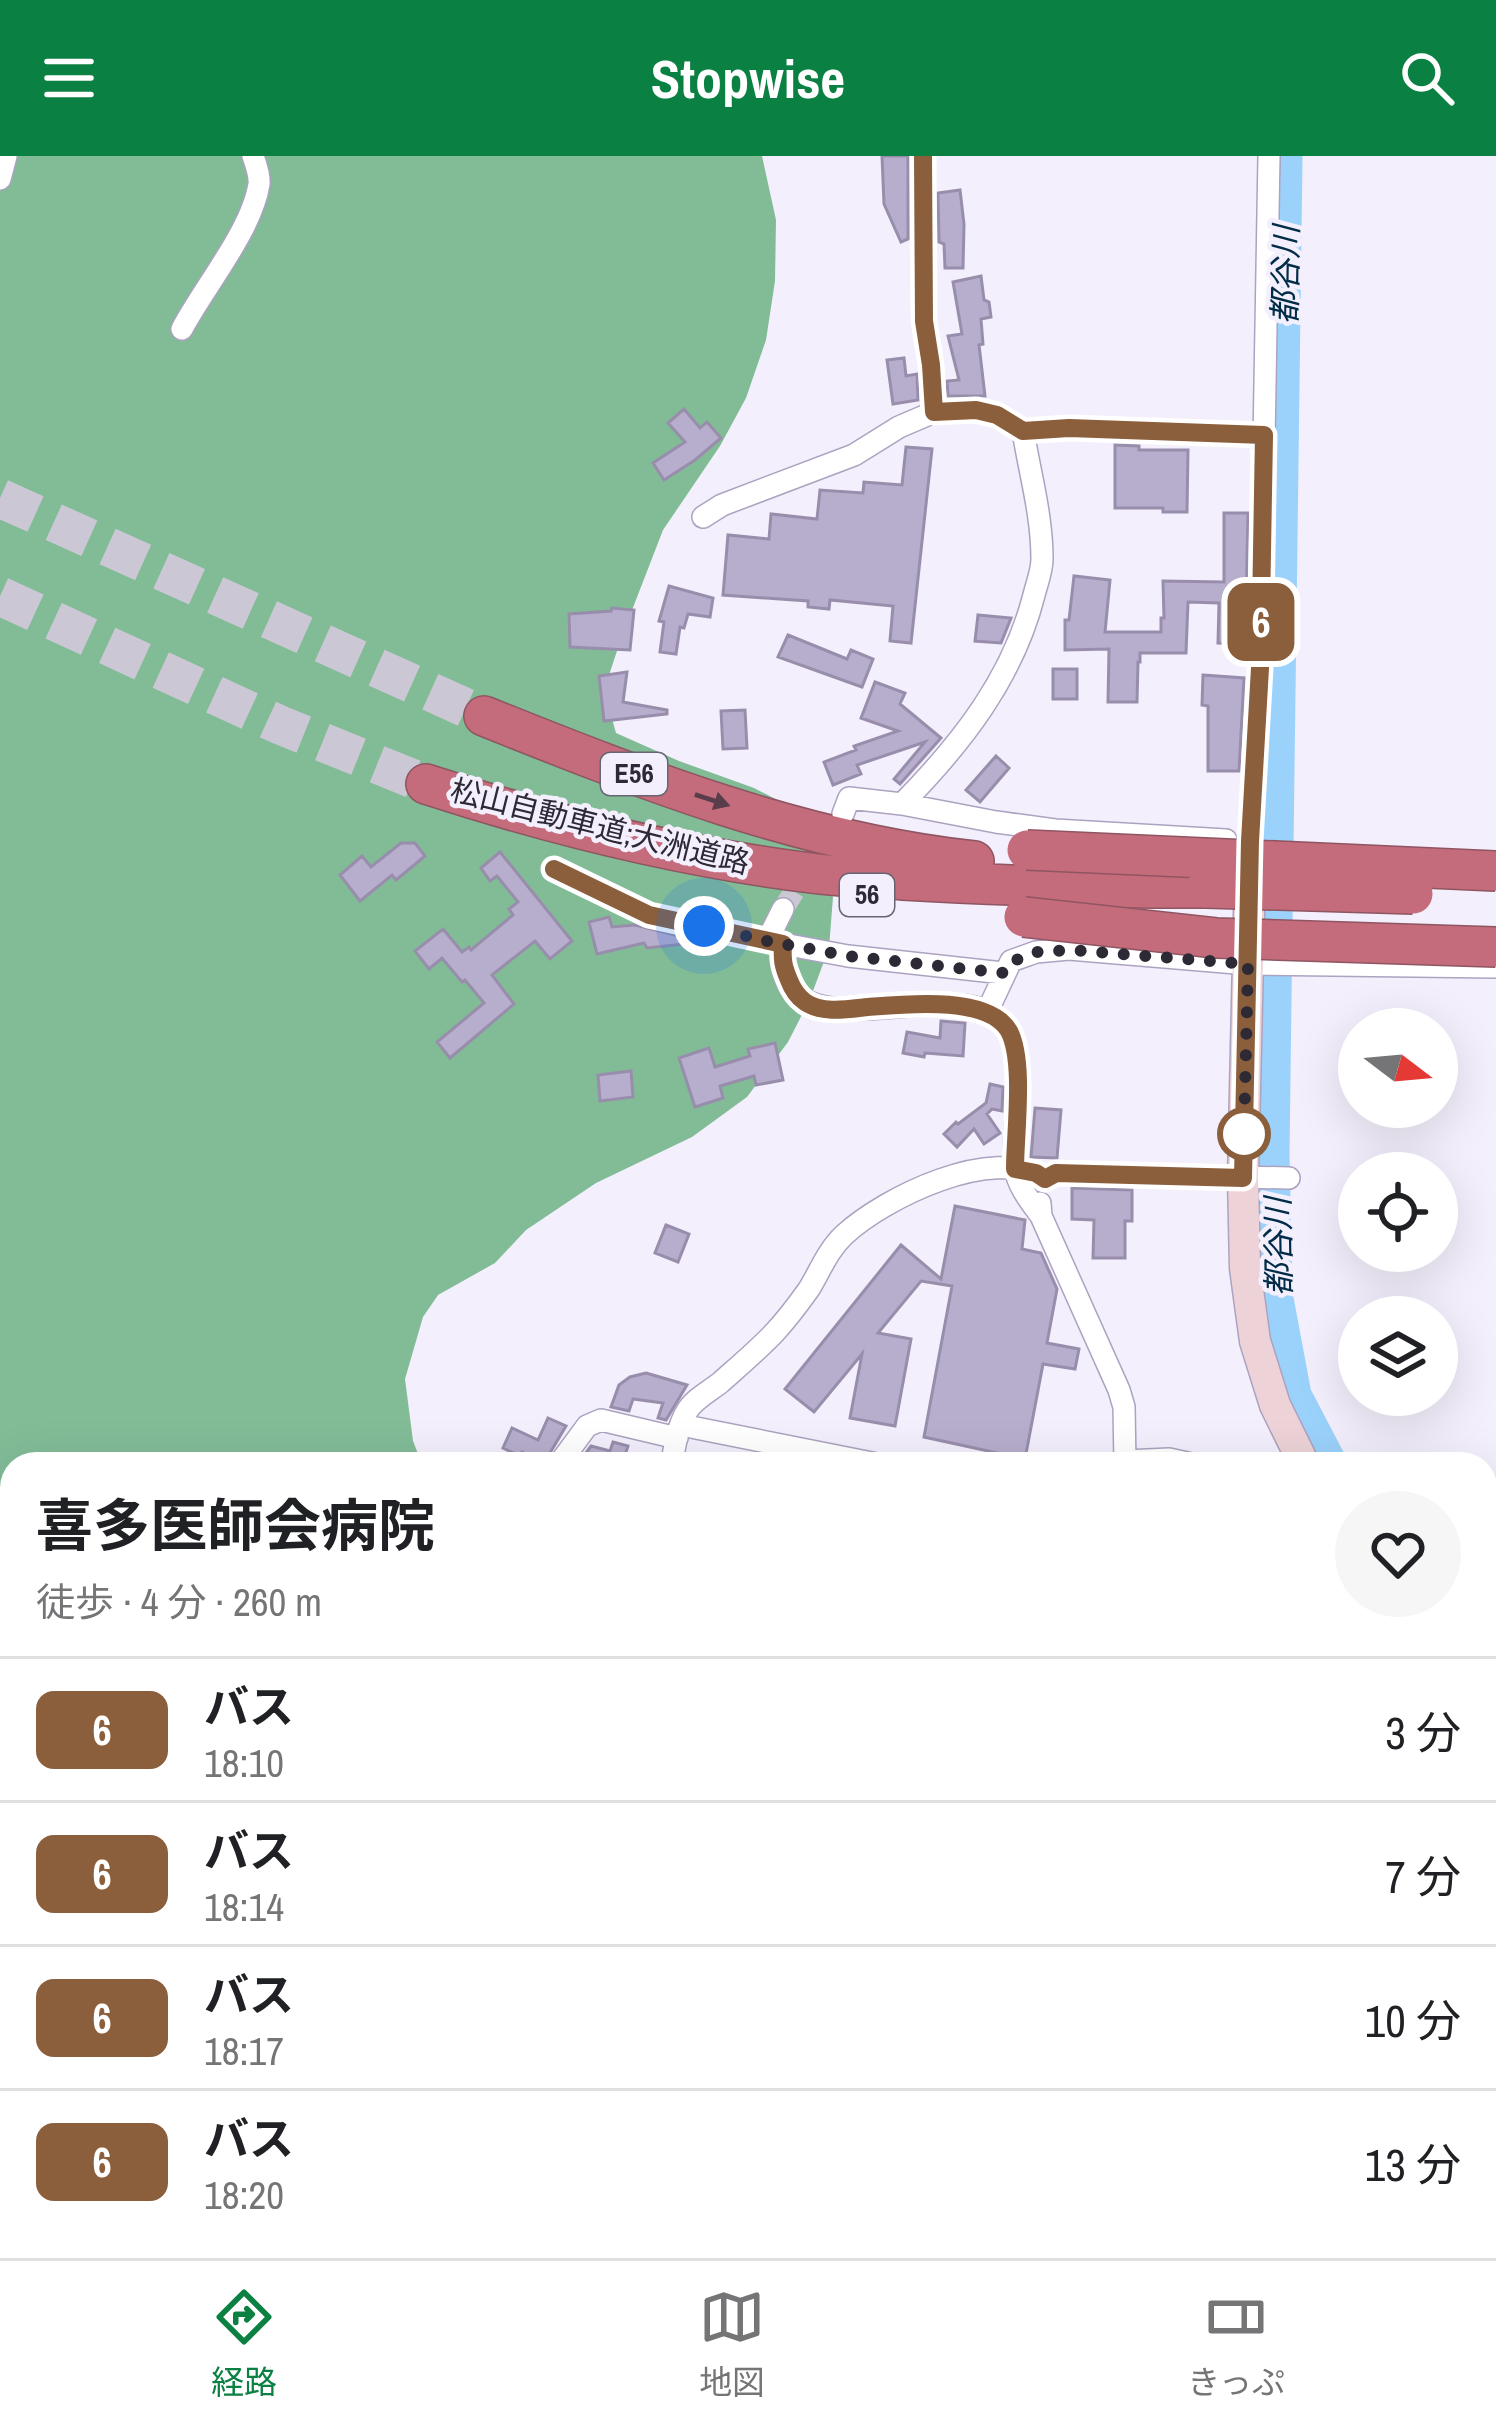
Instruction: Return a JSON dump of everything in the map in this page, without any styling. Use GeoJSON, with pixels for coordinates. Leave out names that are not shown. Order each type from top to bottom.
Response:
{"type":"FeatureCollection","features":[{"type":"Feature","properties":{"kind":"highway","name":"松山自動車道;大洲道路"},"geometry":{"type":"LineString","coordinates":[[484,716],[663,784],[788,823]]}},
{"type":"Feature","properties":{"kind":"highway","name":"松山自動車道;大洲道路"},"geometry":{"type":"LineString","coordinates":[[426,784],[524,814],[712,859]]}},
{"type":"Feature","properties":{"kind":"highway","name":"56"},"geometry":{"type":"LineString","coordinates":[[788,823],[1026,881]]}},
{"type":"Feature","properties":{"kind":"highway","name":"56"},"geometry":{"type":"LineString","coordinates":[[712,859],[797,885],[1026,881]]}},
{"type":"Feature","properties":{"kind":"highway"},"geometry":{"type":"LineString","coordinates":[[1026,881],[1496,871]]}},
{"type":"Feature","properties":{"kind":"highway"},"geometry":{"type":"LineString","coordinates":[[1026,881],[1496,897]]}},
{"type":"Feature","properties":{"kind":"highway"},"geometry":{"type":"LineString","coordinates":[[1026,881],[1216,938],[1496,947]]}},
{"type":"Feature","properties":{"kind":"street"},"geometry":{"type":"LineString","coordinates":[[0,179],[6,156]]}},
{"type":"Feature","properties":{"kind":"street"},"geometry":{"type":"LineString","coordinates":[[182,329],[241,232],[259,184],[253,156]]}},
{"type":"Feature","properties":{"kind":"street"},"geometry":{"type":"LineString","coordinates":[[923,156],[924,321],[934,412]]}},
{"type":"Feature","properties":{"kind":"street"},"geometry":{"type":"LineString","coordinates":[[1269,156],[1260,668],[1250,841],[1250,1178],[1245,1268],[1255,1341],[1275,1406],[1298,1452]]}},
{"type":"Feature","properties":{"kind":"street"},"geometry":{"type":"LineString","coordinates":[[703,517],[722,505],[854,455],[934,412],[976,410],[997,415],[1023,431],[1069,428],[1264,435]]}},
{"type":"Feature","properties":{"kind":"street"},"geometry":{"type":"LineString","coordinates":[[902,804],[982,710],[1009,667],[1030,612],[1042,565],[1040,512],[1023,431]]}},
{"type":"Feature","properties":{"kind":"street"},"geometry":{"type":"LineString","coordinates":[[843,814],[849,798],[1055,830],[1496,853]]}},
{"type":"Feature","properties":{"kind":"street"},"geometry":{"type":"LineString","coordinates":[[554,869],[649,915],[848,956],[1004,973]]}},
{"type":"Feature","properties":{"kind":"street"},"geometry":{"type":"LineString","coordinates":[[783,909],[775,943],[793,989],[807,1004],[843,1011],[962,1006],[987,1012],[1008,1029],[1018,1062],[1015,1169],[1119,1390],[1126,1452]]}},
{"type":"Feature","properties":{"kind":"street"},"geometry":{"type":"LineString","coordinates":[[987,1012],[1011,962],[1036,952],[1070,950],[1248,964],[1496,967]]}},
{"type":"Feature","properties":{"kind":"street"},"geometry":{"type":"LineString","coordinates":[[675,1452],[688,1407],[776,1331],[844,1235],[885,1206],[951,1174],[1015,1169],[1045,1179]]}},
{"type":"Feature","properties":{"kind":"street"},"geometry":{"type":"LineString","coordinates":[[1041,1216],[1039,1194],[1045,1179],[1056,1173],[1289,1178]]}},
{"type":"Feature","properties":{"kind":"street"},"geometry":{"type":"LineString","coordinates":[[568,1452],[587,1426],[601,1420],[803,1452]]}},
{"type":"Feature","properties":{"kind":"green space"},"geometry":{"type":"Polygon","coordinates":[[[0,156],[762,156],[776,220],[775,281],[766,340],[746,398],[720,446],[663,530],[604,690],[616,733],[787,805],[809,840],[833,897],[829,948],[788,1042],[747,1097],[692,1137],[596,1183],[526,1230],[495,1263],[438,1295],[423,1317],[405,1379],[417,1452],[0,1452],[0,156]]]}},
{"type":"Feature","properties":{"kind":"building"},"geometry":{"type":"Polygon","coordinates":[[[882,156],[908,156],[908,239],[901,242],[884,204],[882,156]]]}},
{"type":"Feature","properties":{"kind":"building"},"geometry":{"type":"Polygon","coordinates":[[[960,190],[963,268],[945,268],[938,193],[960,190]]]}},
{"type":"Feature","properties":{"kind":"building"},"geometry":{"type":"Polygon","coordinates":[[[981,276],[991,317],[981,319],[983,344],[979,345],[985,396],[948,396],[947,381],[959,380],[948,336],[962,334],[953,282],[981,276]]]}},
{"type":"Feature","properties":{"kind":"building"},"geometry":{"type":"Polygon","coordinates":[[[904,358],[906,376],[917,374],[918,400],[893,404],[887,360],[904,358]]]}},
{"type":"Feature","properties":{"kind":"building"},"geometry":{"type":"Polygon","coordinates":[[[684,409],[700,428],[707,422],[721,438],[664,480],[653,463],[685,442],[668,423],[684,409]]]}},
{"type":"Feature","properties":{"kind":"building"},"geometry":{"type":"Polygon","coordinates":[[[1115,445],[1188,450],[1187,512],[1115,508],[1115,445]]]}},
{"type":"Feature","properties":{"kind":"building"},"geometry":{"type":"Polygon","coordinates":[[[906,447],[932,449],[911,643],[890,641],[893,606],[830,600],[829,609],[808,607],[808,601],[723,595],[728,535],[769,539],[771,514],[817,519],[820,490],[863,493],[864,482],[902,485],[906,447]]]}},
{"type":"Feature","properties":{"kind":"building"},"geometry":{"type":"Polygon","coordinates":[[[1224,513],[1248,513],[1245,644],[1218,643],[1219,603],[1188,602],[1186,653],[1140,653],[1137,702],[1108,702],[1109,649],[1065,650],[1065,620],[1069,620],[1074,576],[1110,580],[1105,632],[1161,632],[1163,581],[1224,582],[1224,513]]]}},
{"type":"Feature","properties":{"kind":"building"},"geometry":{"type":"Polygon","coordinates":[[[669,586],[713,598],[710,617],[688,614],[684,628],[680,627],[676,654],[660,652],[664,622],[659,621],[669,586]]]}},
{"type":"Feature","properties":{"kind":"building"},"geometry":{"type":"Polygon","coordinates":[[[634,610],[630,650],[570,647],[569,614],[634,610]]]}},
{"type":"Feature","properties":{"kind":"building"},"geometry":{"type":"Polygon","coordinates":[[[978,615],[1011,618],[1001,643],[975,641],[978,615]]]}},
{"type":"Feature","properties":{"kind":"building"},"geometry":{"type":"Polygon","coordinates":[[[788,635],[847,659],[851,650],[873,659],[862,687],[778,657],[788,635]]]}},
{"type":"Feature","properties":{"kind":"building"},"geometry":{"type":"Polygon","coordinates":[[[1053,669],[1077,669],[1077,699],[1053,699],[1053,669]]]}},
{"type":"Feature","properties":{"kind":"building"},"geometry":{"type":"Polygon","coordinates":[[[627,672],[623,702],[667,710],[667,714],[604,721],[599,676],[627,672]]]}},
{"type":"Feature","properties":{"kind":"building"},"geometry":{"type":"Polygon","coordinates":[[[1203,675],[1244,678],[1239,771],[1208,771],[1203,675]]]}},
{"type":"Feature","properties":{"kind":"building"},"geometry":{"type":"Polygon","coordinates":[[[875,682],[905,693],[900,704],[941,738],[900,784],[894,779],[925,742],[857,765],[861,774],[833,785],[824,762],[898,731],[861,718],[875,682]]]}},
{"type":"Feature","properties":{"kind":"building"},"geometry":{"type":"Polygon","coordinates":[[[745,710],[747,748],[723,749],[721,711],[745,710]]]}},
{"type":"Feature","properties":{"kind":"building"},"geometry":{"type":"Polygon","coordinates":[[[996,756],[1009,768],[980,802],[966,790],[996,756]]]}},
{"type":"Feature","properties":{"kind":"building"},"geometry":{"type":"Polygon","coordinates":[[[401,843],[415,843],[425,856],[360,901],[340,875],[362,856],[371,867],[401,843]]]}},
{"type":"Feature","properties":{"kind":"building"},"geometry":{"type":"Polygon","coordinates":[[[500,852],[572,941],[550,959],[535,941],[492,975],[514,1004],[450,1058],[437,1042],[484,1003],[442,958],[429,969],[415,951],[443,929],[462,952],[471,950],[513,915],[509,909],[518,902],[497,876],[490,881],[481,868],[500,852]]]}},
{"type":"Feature","properties":{"kind":"building"},"geometry":{"type":"Polygon","coordinates":[[[609,917],[612,927],[635,925],[703,942],[647,948],[644,943],[597,954],[589,922],[609,917]]]}},
{"type":"Feature","properties":{"kind":"building"},"geometry":{"type":"Polygon","coordinates":[[[941,1021],[965,1023],[963,1056],[903,1053],[907,1032],[940,1038],[941,1021]]]}},
{"type":"Feature","properties":{"kind":"building"},"geometry":{"type":"Polygon","coordinates":[[[775,1043],[783,1080],[756,1085],[754,1076],[720,1086],[723,1098],[695,1107],[679,1058],[709,1048],[715,1067],[750,1056],[748,1049],[775,1043]]]}},
{"type":"Feature","properties":{"kind":"building"},"geometry":{"type":"Polygon","coordinates":[[[631,1071],[633,1097],[600,1101],[598,1075],[631,1071]]]}},
{"type":"Feature","properties":{"kind":"building"},"geometry":{"type":"Polygon","coordinates":[[[990,1084],[1003,1087],[1002,1111],[992,1109],[987,1114],[1000,1133],[984,1144],[974,1129],[957,1147],[944,1134],[986,1103],[990,1084]]]}},
{"type":"Feature","properties":{"kind":"building"},"geometry":{"type":"Polygon","coordinates":[[[1035,1108],[1061,1110],[1057,1158],[1031,1157],[1035,1108]]]}},
{"type":"Feature","properties":{"kind":"building"},"geometry":{"type":"Polygon","coordinates":[[[1072,1188],[1132,1190],[1132,1221],[1125,1221],[1125,1258],[1093,1258],[1094,1220],[1072,1219],[1072,1188]]]}},
{"type":"Feature","properties":{"kind":"building"},"geometry":{"type":"Polygon","coordinates":[[[955,1206],[1025,1220],[1022,1249],[1041,1253],[1057,1289],[1047,1343],[1079,1349],[1075,1369],[1043,1364],[1026,1452],[993,1452],[924,1437],[952,1286],[921,1281],[878,1333],[911,1339],[895,1426],[850,1418],[862,1354],[814,1412],[785,1389],[901,1245],[941,1279],[955,1206]]]}},
{"type":"Feature","properties":{"kind":"building"},"geometry":{"type":"Polygon","coordinates":[[[666,1225],[689,1234],[678,1262],[655,1253],[666,1225]]]}},
{"type":"Feature","properties":{"kind":"building"},"geometry":{"type":"Polygon","coordinates":[[[646,1373],[687,1385],[666,1420],[658,1418],[663,1403],[633,1399],[629,1411],[611,1407],[619,1385],[646,1373]]]}},
{"type":"Feature","properties":{"kind":"building"},"geometry":{"type":"Polygon","coordinates":[[[548,1418],[566,1426],[551,1452],[503,1448],[512,1428],[538,1440],[548,1418]]]}},
{"type":"Feature","properties":{"kind":"building"},"geometry":{"type":"Polygon","coordinates":[[[613,1442],[628,1446],[626,1452],[587,1452],[591,1446],[610,1451],[613,1442]]]}},
{"type":"Feature","properties":{"kind":"waterway","name":"都谷川"},"geometry":{"type":"LineString","coordinates":[[1286,156],[1273,1153],[1276,1293],[1295,1395],[1325,1452]]}},
{"type":"Feature","properties":{"kind":"tunnel"},"geometry":{"type":"LineString","coordinates":[[0,498],[484,716]]}},
{"type":"Feature","properties":{"kind":"tunnel"},"geometry":{"type":"LineString","coordinates":[[0,596],[280,725],[426,784]]}},
{"type":"Feature","properties":{"kind":"tunnel"},"geometry":{"type":"LineString","coordinates":[[783,909],[834,829]]}},
{"type":"Feature","properties":{"kind":"bus line","name":"6"},"geometry":{"type":"LineString","coordinates":[[554,869],[649,915],[783,944],[781,963],[793,989],[807,1004],[843,1011],[962,1006],[987,1012],[1008,1029],[1018,1062],[1015,1169],[1045,1179],[1056,1173],[1243,1178],[1264,435],[1069,428],[1023,431],[997,415],[976,410],[934,412],[924,321],[923,156]]}},
{"type":"Feature","properties":{"kind":"route"},"geometry":{"type":"LineString","coordinates":[[704,926],[848,956],[1004,973],[1011,962],[1036,952],[1070,950],[1248,964],[1244,1134]]}}]}
